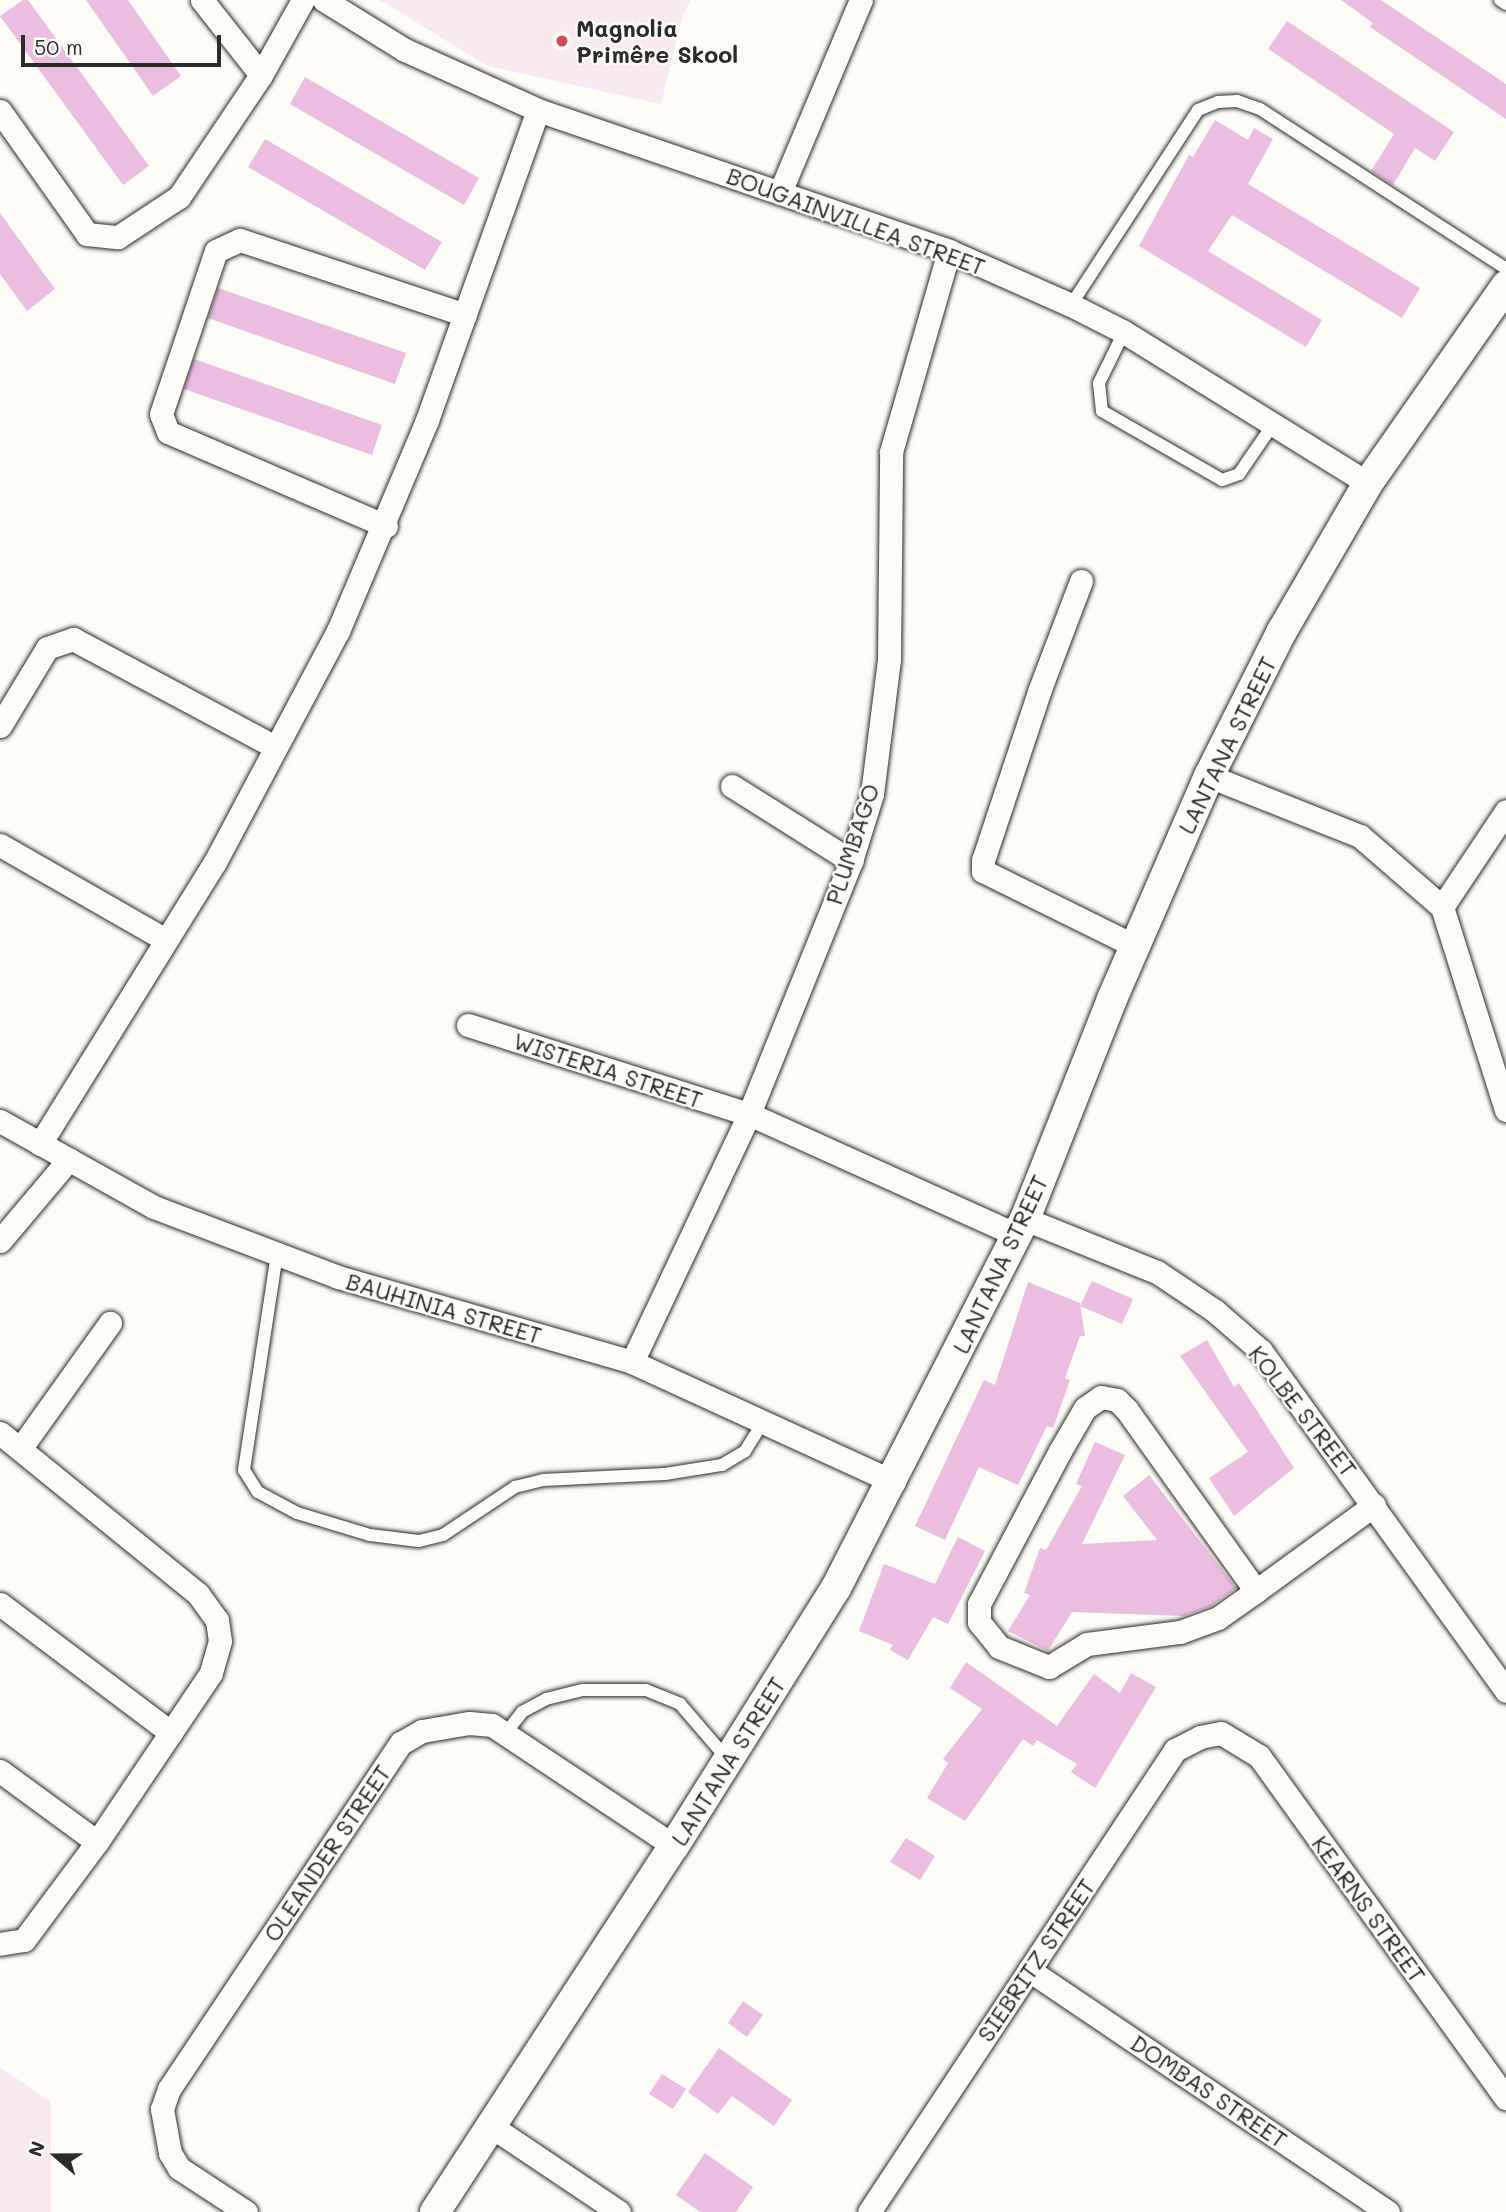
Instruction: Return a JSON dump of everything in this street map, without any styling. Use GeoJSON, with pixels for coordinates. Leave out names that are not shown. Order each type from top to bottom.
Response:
{"type":"FeatureCollection","features":[{"type":"Feature","properties":{"kind":"street"},"geometry":{"type":"LineString","coordinates":[[202,0],[261,75]]}},
{"type":"Feature","properties":{"kind":"street"},"geometry":{"type":"LineString","coordinates":[[0,111],[87,234],[106,239],[158,214],[179,197],[261,75],[303,0]]}},
{"type":"Feature","properties":{"kind":"street","name":"BOUGAINVILLEA STREET"},"geometry":{"type":"LineString","coordinates":[[324,0],[405,50],[538,110],[781,190],[949,251],[1071,305],[1124,332],[1368,483]]}},
{"type":"Feature","properties":{"kind":"street"},"geometry":{"type":"LineString","coordinates":[[781,190],[861,0]]}},
{"type":"Feature","properties":{"kind":"street"},"geometry":{"type":"LineString","coordinates":[[40,1143],[164,939],[215,862],[338,631],[386,526],[466,315],[538,110]]}},
{"type":"Feature","properties":{"kind":"street"},"geometry":{"type":"LineString","coordinates":[[386,526],[168,432],[161,414],[216,251],[240,240],[466,315]]}},
{"type":"Feature","properties":{"kind":"street","name":"PLUMBAGO"},"geometry":{"type":"LineString","coordinates":[[632,1362],[749,1114],[851,861],[872,794],[889,659],[891,452],[949,251]]}},
{"type":"Feature","properties":{"kind":"street","name":"LANTANA STREET"},"geometry":{"type":"LineString","coordinates":[[435,2212],[729,1761],[836,1588],[894,1482],[1021,1227],[1135,946],[1209,776],[1282,631],[1368,483],[1506,286]]}},
{"type":"Feature","properties":{"kind":"street"},"geometry":{"type":"LineString","coordinates":[[1081,581],[1040,689],[983,860],[983,871],[1135,946]]}},
{"type":"Feature","properties":{"kind":"street"},"geometry":{"type":"LineString","coordinates":[[0,726],[47,648],[74,639],[275,747]]}},
{"type":"Feature","properties":{"kind":"street"},"geometry":{"type":"LineString","coordinates":[[1209,776],[1360,836],[1442,907],[1506,1110]]}},
{"type":"Feature","properties":{"kind":"street"},"geometry":{"type":"LineString","coordinates":[[732,786],[851,861]]}},
{"type":"Feature","properties":{"kind":"street"},"geometry":{"type":"LineString","coordinates":[[1442,907],[1506,811]]}},
{"type":"Feature","properties":{"kind":"street"},"geometry":{"type":"LineString","coordinates":[[0,845],[164,939]]}},
{"type":"Feature","properties":{"kind":"street","name":"WISTERIA STREET"},"geometry":{"type":"LineString","coordinates":[[468,1025],[749,1114],[1021,1227]]}},
{"type":"Feature","properties":{"kind":"street","name":"BAUHINIA STREET"},"geometry":{"type":"LineString","coordinates":[[0,1121],[154,1207],[338,1277],[632,1362],[894,1482]]}},
{"type":"Feature","properties":{"kind":"street"},"geometry":{"type":"LineString","coordinates":[[0,1241],[69,1159]]}},
{"type":"Feature","properties":{"kind":"street","name":"KOLBE STREET"},"geometry":{"type":"LineString","coordinates":[[1021,1227],[1157,1272],[1223,1318],[1261,1351],[1506,1690]]}},
{"type":"Feature","properties":{"kind":"street"},"geometry":{"type":"LineString","coordinates":[[20,1449],[110,1323]]}},
{"type":"Feature","properties":{"kind":"street"},"geometry":{"type":"LineString","coordinates":[[1256,1591],[1127,1410],[1116,1400],[1101,1397],[1085,1408],[1060,1451],[979,1604],[979,1622],[999,1647],[1049,1667],[1087,1644],[1180,1632],[1218,1618],[1256,1591],[1374,1505]]}},
{"type":"Feature","properties":{"kind":"street"},"geometry":{"type":"LineString","coordinates":[[0,1433],[198,1594],[217,1620],[220,1642],[211,1673],[97,1842],[23,1940],[0,1944]]}},
{"type":"Feature","properties":{"kind":"street"},"geometry":{"type":"LineString","coordinates":[[0,1604],[171,1733]]}},
{"type":"Feature","properties":{"kind":"street","name":"OLEANDER STREET"},"geometry":{"type":"LineString","coordinates":[[246,2212],[179,2168],[170,2153],[162,2109],[169,2089],[401,1743],[422,1731],[469,1723],[492,1725],[674,1846]]}},
{"type":"Feature","properties":{"kind":"street","name":"SIEBRITZ STREET"},"geometry":{"type":"LineString","coordinates":[[869,2212],[1175,1750],[1200,1737],[1221,1733]]}},
{"type":"Feature","properties":{"kind":"street","name":"KEARNS STREET"},"geometry":{"type":"LineString","coordinates":[[1221,1733],[1241,1741],[1259,1756],[1506,2098]]}},
{"type":"Feature","properties":{"kind":"street"},"geometry":{"type":"LineString","coordinates":[[0,1771],[97,1842]]}},
{"type":"Feature","properties":{"kind":"street","name":"DOMBAS STREET"},"geometry":{"type":"LineString","coordinates":[[1029,1970],[1388,2212]]}},
{"type":"Feature","properties":{"kind":"street"},"geometry":{"type":"LineString","coordinates":[[491,2126],[619,2212]]}},
{"type":"Feature","properties":{"kind":"lane"},"geometry":{"type":"LineString","coordinates":[[1500,0],[1506,4]]}},
{"type":"Feature","properties":{"kind":"lane"},"geometry":{"type":"LineString","coordinates":[[1071,305],[1198,110],[1217,102],[1237,101],[1261,110],[1506,269]]}},
{"type":"Feature","properties":{"kind":"lane"},"geometry":{"type":"LineString","coordinates":[[1124,332],[1099,383],[1102,411],[1222,480],[1239,474],[1272,426]]}},
{"type":"Feature","properties":{"kind":"lane"},"geometry":{"type":"LineString","coordinates":[[276,1254],[244,1470],[258,1492],[297,1513],[370,1535],[419,1541],[443,1535],[515,1487],[543,1480],[665,1474],[722,1465],[744,1451],[763,1422]]}},
{"type":"Feature","properties":{"kind":"lane"},"geometry":{"type":"LineString","coordinates":[[505,1734],[522,1712],[546,1699],[583,1690],[646,1690],[680,1704],[729,1761]]}},
{"type":"Feature","properties":{"kind":"shaded area","name":"Magnolia Primêre Skool"},"geometry":{"type":"Polygon","coordinates":[[[380,0],[691,0],[682,17],[661,104],[488,66],[380,0]]]}},
{"type":"Feature","properties":{"kind":"shaded area"},"geometry":{"type":"Polygon","coordinates":[[[0,2067],[51,2102],[51,2212],[0,2212],[0,2067]]]}},
{"type":"Feature","properties":{"kind":"building"},"geometry":{"type":"Polygon","coordinates":[[[23,0],[28,0],[149,166],[123,185],[0,16],[23,0]]]}},
{"type":"Feature","properties":{"kind":"building"},"geometry":{"type":"Polygon","coordinates":[[[86,0],[128,0],[181,76],[153,96],[86,0]]]}},
{"type":"Feature","properties":{"kind":"building"},"geometry":{"type":"Polygon","coordinates":[[[1341,0],[1381,0],[1506,84],[1506,119],[1370,27],[1373,23],[1341,0]]]}},
{"type":"Feature","properties":{"kind":"building"},"geometry":{"type":"Polygon","coordinates":[[[1287,21],[1454,132],[1435,161],[1415,148],[1393,185],[1371,171],[1394,134],[1268,49],[1287,21]]]}},
{"type":"Feature","properties":{"kind":"building"},"geometry":{"type":"Polygon","coordinates":[[[305,77],[479,178],[464,205],[290,104],[305,77]]]}},
{"type":"Feature","properties":{"kind":"building"},"geometry":{"type":"Polygon","coordinates":[[[1215,120],[1248,140],[1254,128],[1273,139],[1248,184],[1420,288],[1402,318],[1232,215],[1208,251],[1322,320],[1306,347],[1139,246],[1189,155],[1193,157],[1215,120]]]}},
{"type":"Feature","properties":{"kind":"building"},"geometry":{"type":"Polygon","coordinates":[[[265,139],[442,242],[425,270],[248,167],[265,139]]]}},
{"type":"Feature","properties":{"kind":"building"},"geometry":{"type":"Polygon","coordinates":[[[0,213],[55,289],[27,311],[0,274],[0,213]]]}},
{"type":"Feature","properties":{"kind":"building"},"geometry":{"type":"Polygon","coordinates":[[[218,288],[406,353],[395,384],[208,318],[218,288]]]}},
{"type":"Feature","properties":{"kind":"building"},"geometry":{"type":"Polygon","coordinates":[[[194,359],[382,425],[372,455],[184,389],[194,359]]]}},
{"type":"Feature","properties":{"kind":"building"},"geometry":{"type":"Polygon","coordinates":[[[1092,1281],[1133,1299],[1122,1324],[1080,1306],[1092,1281]]]}},
{"type":"Feature","properties":{"kind":"building"},"geometry":{"type":"Polygon","coordinates":[[[1028,1282],[1080,1303],[1085,1336],[1080,1336],[1065,1378],[1070,1380],[1053,1428],[1047,1426],[1018,1485],[979,1467],[945,1540],[915,1526],[984,1380],[995,1385],[1028,1282]]]}},
{"type":"Feature","properties":{"kind":"building"},"geometry":{"type":"Polygon","coordinates":[[[1207,1340],[1234,1387],[1239,1383],[1294,1468],[1234,1516],[1209,1478],[1248,1452],[1180,1356],[1207,1340]]]}},
{"type":"Feature","properties":{"kind":"building"},"geometry":{"type":"Polygon","coordinates":[[[1095,1442],[1125,1455],[1082,1544],[1157,1540],[1123,1496],[1149,1475],[1236,1588],[1211,1606],[1184,1616],[1072,1612],[1048,1651],[1008,1631],[1030,1595],[1024,1593],[1040,1548],[1046,1550],[1082,1486],[1076,1484],[1095,1442]]]}},
{"type":"Feature","properties":{"kind":"building"},"geometry":{"type":"Polygon","coordinates":[[[958,1537],[985,1551],[948,1624],[933,1617],[908,1660],[890,1650],[893,1645],[859,1631],[884,1564],[935,1584],[958,1537]]]}},
{"type":"Feature","properties":{"kind":"building"},"geometry":{"type":"Polygon","coordinates":[[[966,1662],[1057,1726],[1094,1674],[1120,1693],[1131,1673],[1156,1687],[1095,1788],[1071,1772],[1077,1764],[1037,1740],[1033,1746],[1023,1739],[965,1821],[927,1798],[948,1763],[943,1759],[982,1709],[950,1688],[966,1662]]]}},
{"type":"Feature","properties":{"kind":"building"},"geometry":{"type":"Polygon","coordinates":[[[906,1838],[935,1856],[920,1880],[890,1862],[906,1838]]]}},
{"type":"Feature","properties":{"kind":"building"},"geometry":{"type":"Polygon","coordinates":[[[743,2001],[763,2015],[747,2037],[728,2023],[743,2001]]]}},
{"type":"Feature","properties":{"kind":"building"},"geometry":{"type":"Polygon","coordinates":[[[719,2048],[792,2100],[774,2126],[732,2096],[718,2114],[688,2092],[719,2048]]]}},
{"type":"Feature","properties":{"kind":"building"},"geometry":{"type":"Polygon","coordinates":[[[662,2074],[686,2089],[673,2109],[649,2094],[662,2074]]]}},
{"type":"Feature","properties":{"kind":"building"},"geometry":{"type":"Polygon","coordinates":[[[705,2153],[753,2187],[736,2212],[700,2212],[676,2195],[705,2153]]]}},
{"type":"Feature","properties":{"kind":"place","name":"Magnolia Primêre Skool"},"geometry":{"type":"Point","coordinates":[562,41]}}]}
